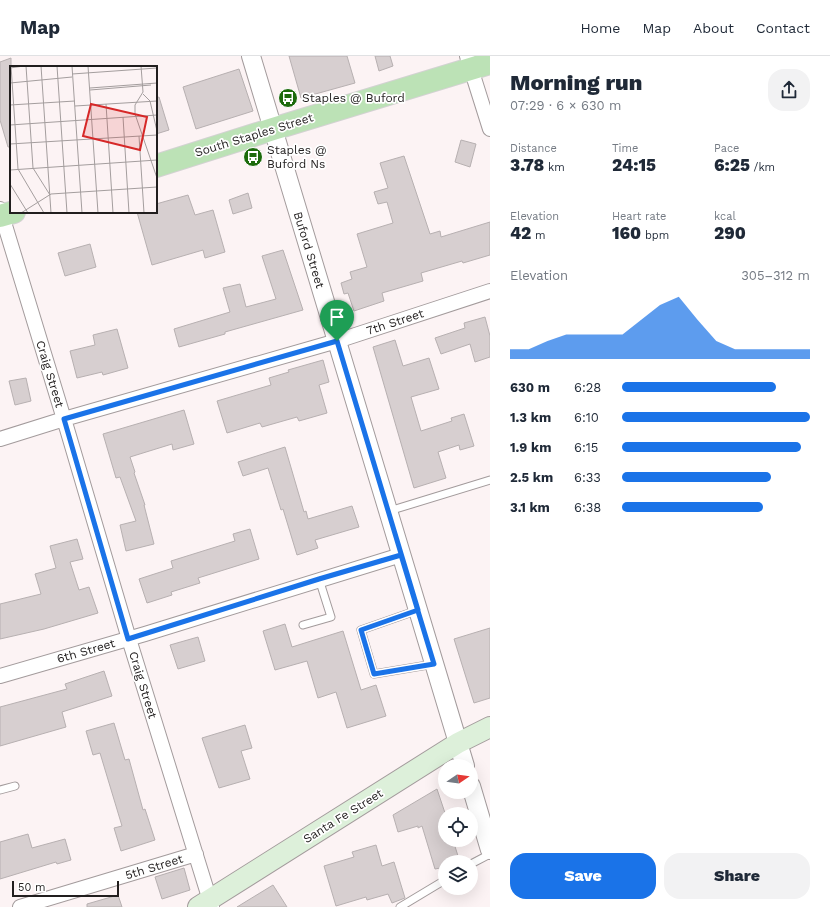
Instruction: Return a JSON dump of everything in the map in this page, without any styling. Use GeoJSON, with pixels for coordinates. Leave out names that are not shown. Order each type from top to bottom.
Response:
{"type":"FeatureCollection","features":[{"type":"Feature","properties":{"kind":"main road","name":"South Staples Street"},"geometry":{"type":"LineString","coordinates":[[157,166],[476,63]]}},
{"type":"Feature","properties":{"kind":"main road","name":"Santa Fe Street"},"geometry":{"type":"LineString","coordinates":[[206,904],[458,743],[490,727]]}},
{"type":"Feature","properties":{"kind":"street","name":"Buford Street"},"geometry":{"type":"LineString","coordinates":[[251,56],[463,759]]}},
{"type":"Feature","properties":{"kind":"street"},"geometry":{"type":"LineString","coordinates":[[476,63],[490,129]]}},
{"type":"Feature","properties":{"kind":"street","name":"Craig Street"},"geometry":{"type":"LineString","coordinates":[[4,213],[128,639],[196,854],[206,904]]}},
{"type":"Feature","properties":{"kind":"street","name":"7th Street"},"geometry":{"type":"LineString","coordinates":[[0,439],[64,419],[337,341],[490,291]]}},
{"type":"Feature","properties":{"kind":"street","name":"6th Street"},"geometry":{"type":"LineString","coordinates":[[0,676],[128,639],[401,555]]}},
{"type":"Feature","properties":{"kind":"street"},"geometry":{"type":"LineString","coordinates":[[475,799],[490,850]]}},
{"type":"Feature","properties":{"kind":"street","name":"5th Street"},"geometry":{"type":"LineString","coordinates":[[20,907],[196,854]]}},
{"type":"Feature","properties":{"kind":"lane"},"geometry":{"type":"LineString","coordinates":[[388,511],[490,480]]}},
{"type":"Feature","properties":{"kind":"lane"},"geometry":{"type":"LineString","coordinates":[[303,625],[330,617],[319,579]]}},
{"type":"Feature","properties":{"kind":"lane"},"geometry":{"type":"LineString","coordinates":[[418,610],[361,630],[374,674],[434,664]]}},
{"type":"Feature","properties":{"kind":"lane"},"geometry":{"type":"LineString","coordinates":[[0,790],[15,786]]}},
{"type":"Feature","properties":{"kind":"lane"},"geometry":{"type":"LineString","coordinates":[[478,860],[490,854]]}},
{"type":"Feature","properties":{"kind":"lane"},"geometry":{"type":"LineString","coordinates":[[400,907],[438,884]]}},
{"type":"Feature","properties":{"kind":"building"},"geometry":{"type":"Polygon","coordinates":[[[289,56],[347,56],[355,83],[301,98],[289,56]]]}},
{"type":"Feature","properties":{"kind":"building"},"geometry":{"type":"Polygon","coordinates":[[[375,56],[390,56],[393,66],[379,71],[375,56]]]}},
{"type":"Feature","properties":{"kind":"building"},"geometry":{"type":"Polygon","coordinates":[[[11,58],[10,147],[8,147],[0,120],[0,62],[11,58]]]}},
{"type":"Feature","properties":{"kind":"building"},"geometry":{"type":"Polygon","coordinates":[[[239,69],[253,111],[196,129],[183,87],[239,69]]]}},
{"type":"Feature","properties":{"kind":"building"},"geometry":{"type":"Polygon","coordinates":[[[159,97],[169,130],[157,134],[157,98],[159,97]]]}},
{"type":"Feature","properties":{"kind":"building"},"geometry":{"type":"Polygon","coordinates":[[[461,140],[476,144],[470,167],[455,162],[461,140]]]}},
{"type":"Feature","properties":{"kind":"building"},"geometry":{"type":"Polygon","coordinates":[[[404,156],[430,234],[440,231],[441,237],[490,222],[490,255],[463,263],[462,261],[421,273],[423,281],[382,293],[384,301],[354,311],[348,293],[344,294],[341,283],[352,279],[350,272],[367,267],[357,234],[393,223],[387,202],[378,204],[374,192],[388,188],[380,163],[404,156]]]}},
{"type":"Feature","properties":{"kind":"building"},"geometry":{"type":"Polygon","coordinates":[[[248,193],[252,208],[233,214],[229,200],[248,193]]]}},
{"type":"Feature","properties":{"kind":"building"},"geometry":{"type":"Polygon","coordinates":[[[188,195],[195,215],[213,210],[225,252],[205,258],[203,250],[152,265],[137,213],[157,213],[157,204],[188,195]]]}},
{"type":"Feature","properties":{"kind":"building"},"geometry":{"type":"Polygon","coordinates":[[[90,244],[96,267],[65,276],[58,253],[90,244]]]}},
{"type":"Feature","properties":{"kind":"building"},"geometry":{"type":"Polygon","coordinates":[[[283,250],[303,310],[225,332],[225,334],[179,347],[174,329],[230,312],[223,288],[240,284],[246,307],[276,299],[262,256],[283,250]]]}},
{"type":"Feature","properties":{"kind":"building"},"geometry":{"type":"Polygon","coordinates":[[[485,317],[490,336],[490,357],[475,362],[470,344],[441,354],[435,338],[465,328],[464,323],[485,317]]]}},
{"type":"Feature","properties":{"kind":"building"},"geometry":{"type":"Polygon","coordinates":[[[117,329],[128,368],[103,375],[102,372],[77,378],[70,351],[95,345],[93,335],[117,329]]]}},
{"type":"Feature","properties":{"kind":"building"},"geometry":{"type":"Polygon","coordinates":[[[395,340],[403,366],[429,358],[439,389],[411,397],[421,431],[452,421],[451,418],[464,414],[474,446],[460,450],[459,445],[438,452],[446,478],[414,488],[373,347],[395,340]]]}},
{"type":"Feature","properties":{"kind":"building"},"geometry":{"type":"Polygon","coordinates":[[[323,360],[329,382],[319,385],[327,413],[299,421],[297,417],[262,427],[260,423],[227,433],[217,401],[271,385],[269,378],[289,372],[288,370],[323,360]]]}},
{"type":"Feature","properties":{"kind":"building"},"geometry":{"type":"Polygon","coordinates":[[[26,378],[31,401],[15,405],[9,381],[26,378]]]}},
{"type":"Feature","properties":{"kind":"building"},"geometry":{"type":"Polygon","coordinates":[[[184,410],[194,444],[173,450],[172,444],[130,457],[145,505],[154,544],[126,551],[120,525],[136,521],[120,477],[116,478],[103,434],[184,410]]]}},
{"type":"Feature","properties":{"kind":"building"},"geometry":{"type":"Polygon","coordinates":[[[285,447],[304,512],[306,511],[308,519],[352,506],[359,527],[315,540],[318,548],[297,555],[283,509],[281,510],[268,468],[243,476],[238,462],[285,447]]]}},
{"type":"Feature","properties":{"kind":"building"},"geometry":{"type":"Polygon","coordinates":[[[250,529],[259,559],[198,578],[200,583],[171,592],[172,595],[147,603],[139,579],[173,568],[171,561],[235,541],[233,534],[250,529]]]}},
{"type":"Feature","properties":{"kind":"building"},"geometry":{"type":"Polygon","coordinates":[[[77,539],[83,559],[70,562],[79,590],[89,587],[98,613],[44,629],[0,639],[0,604],[41,594],[35,574],[56,568],[50,546],[77,539]]]}},
{"type":"Feature","properties":{"kind":"building"},"geometry":{"type":"Polygon","coordinates":[[[285,624],[292,647],[343,631],[361,690],[376,685],[386,716],[347,728],[336,692],[318,698],[307,661],[275,670],[263,631],[285,624]]]}},
{"type":"Feature","properties":{"kind":"building"},"geometry":{"type":"Polygon","coordinates":[[[490,628],[490,698],[474,703],[454,639],[490,628]]]}},
{"type":"Feature","properties":{"kind":"building"},"geometry":{"type":"Polygon","coordinates":[[[198,637],[205,661],[178,669],[170,645],[198,637]]]}},
{"type":"Feature","properties":{"kind":"building"},"geometry":{"type":"Polygon","coordinates":[[[104,671],[112,696],[62,712],[66,727],[0,746],[0,707],[67,689],[65,684],[104,671]]]}},
{"type":"Feature","properties":{"kind":"building"},"geometry":{"type":"Polygon","coordinates":[[[114,723],[125,760],[129,759],[143,810],[145,809],[155,840],[121,851],[114,828],[122,826],[100,753],[93,755],[86,731],[114,723]]]}},
{"type":"Feature","properties":{"kind":"building"},"geometry":{"type":"Polygon","coordinates":[[[245,725],[252,748],[241,751],[250,779],[219,788],[202,738],[245,725]]]}},
{"type":"Feature","properties":{"kind":"building"},"geometry":{"type":"Polygon","coordinates":[[[437,789],[438,799],[440,799],[443,807],[438,807],[438,847],[455,847],[458,855],[438,855],[438,868],[435,869],[422,826],[398,832],[393,815],[437,789]]]}},
{"type":"Feature","properties":{"kind":"building"},"geometry":{"type":"Polygon","coordinates":[[[28,834],[32,848],[65,839],[71,860],[57,864],[56,862],[0,879],[0,842],[28,834]]]}},
{"type":"Feature","properties":{"kind":"building"},"geometry":{"type":"Polygon","coordinates":[[[376,845],[382,866],[394,862],[405,898],[392,903],[388,894],[367,900],[366,897],[336,906],[324,866],[354,857],[352,852],[376,845]]]}},
{"type":"Feature","properties":{"kind":"building"},"geometry":{"type":"Polygon","coordinates":[[[184,868],[190,890],[162,899],[155,877],[184,868]]]}},
{"type":"Feature","properties":{"kind":"building"},"geometry":{"type":"Polygon","coordinates":[[[273,885],[287,907],[237,907],[273,885]]]}},
{"type":"Feature","properties":{"kind":"building"},"geometry":{"type":"Polygon","coordinates":[[[118,895],[122,907],[87,907],[87,904],[118,895]]]}},
{"type":"Feature","properties":{"kind":"place","name":"Staples @ Buford"},"geometry":{"type":"Point","coordinates":[288,98]}},
{"type":"Feature","properties":{"kind":"place","name":"Staples @ Buford Ns"},"geometry":{"type":"Point","coordinates":[253,157]}},
{"type":"Feature","properties":{"kind":"route"},"geometry":{"type":"LineString","coordinates":[[337,341],[64,419],[128,639],[401,555],[434,664],[374,674],[361,630],[418,610],[337,341]]}}]}
